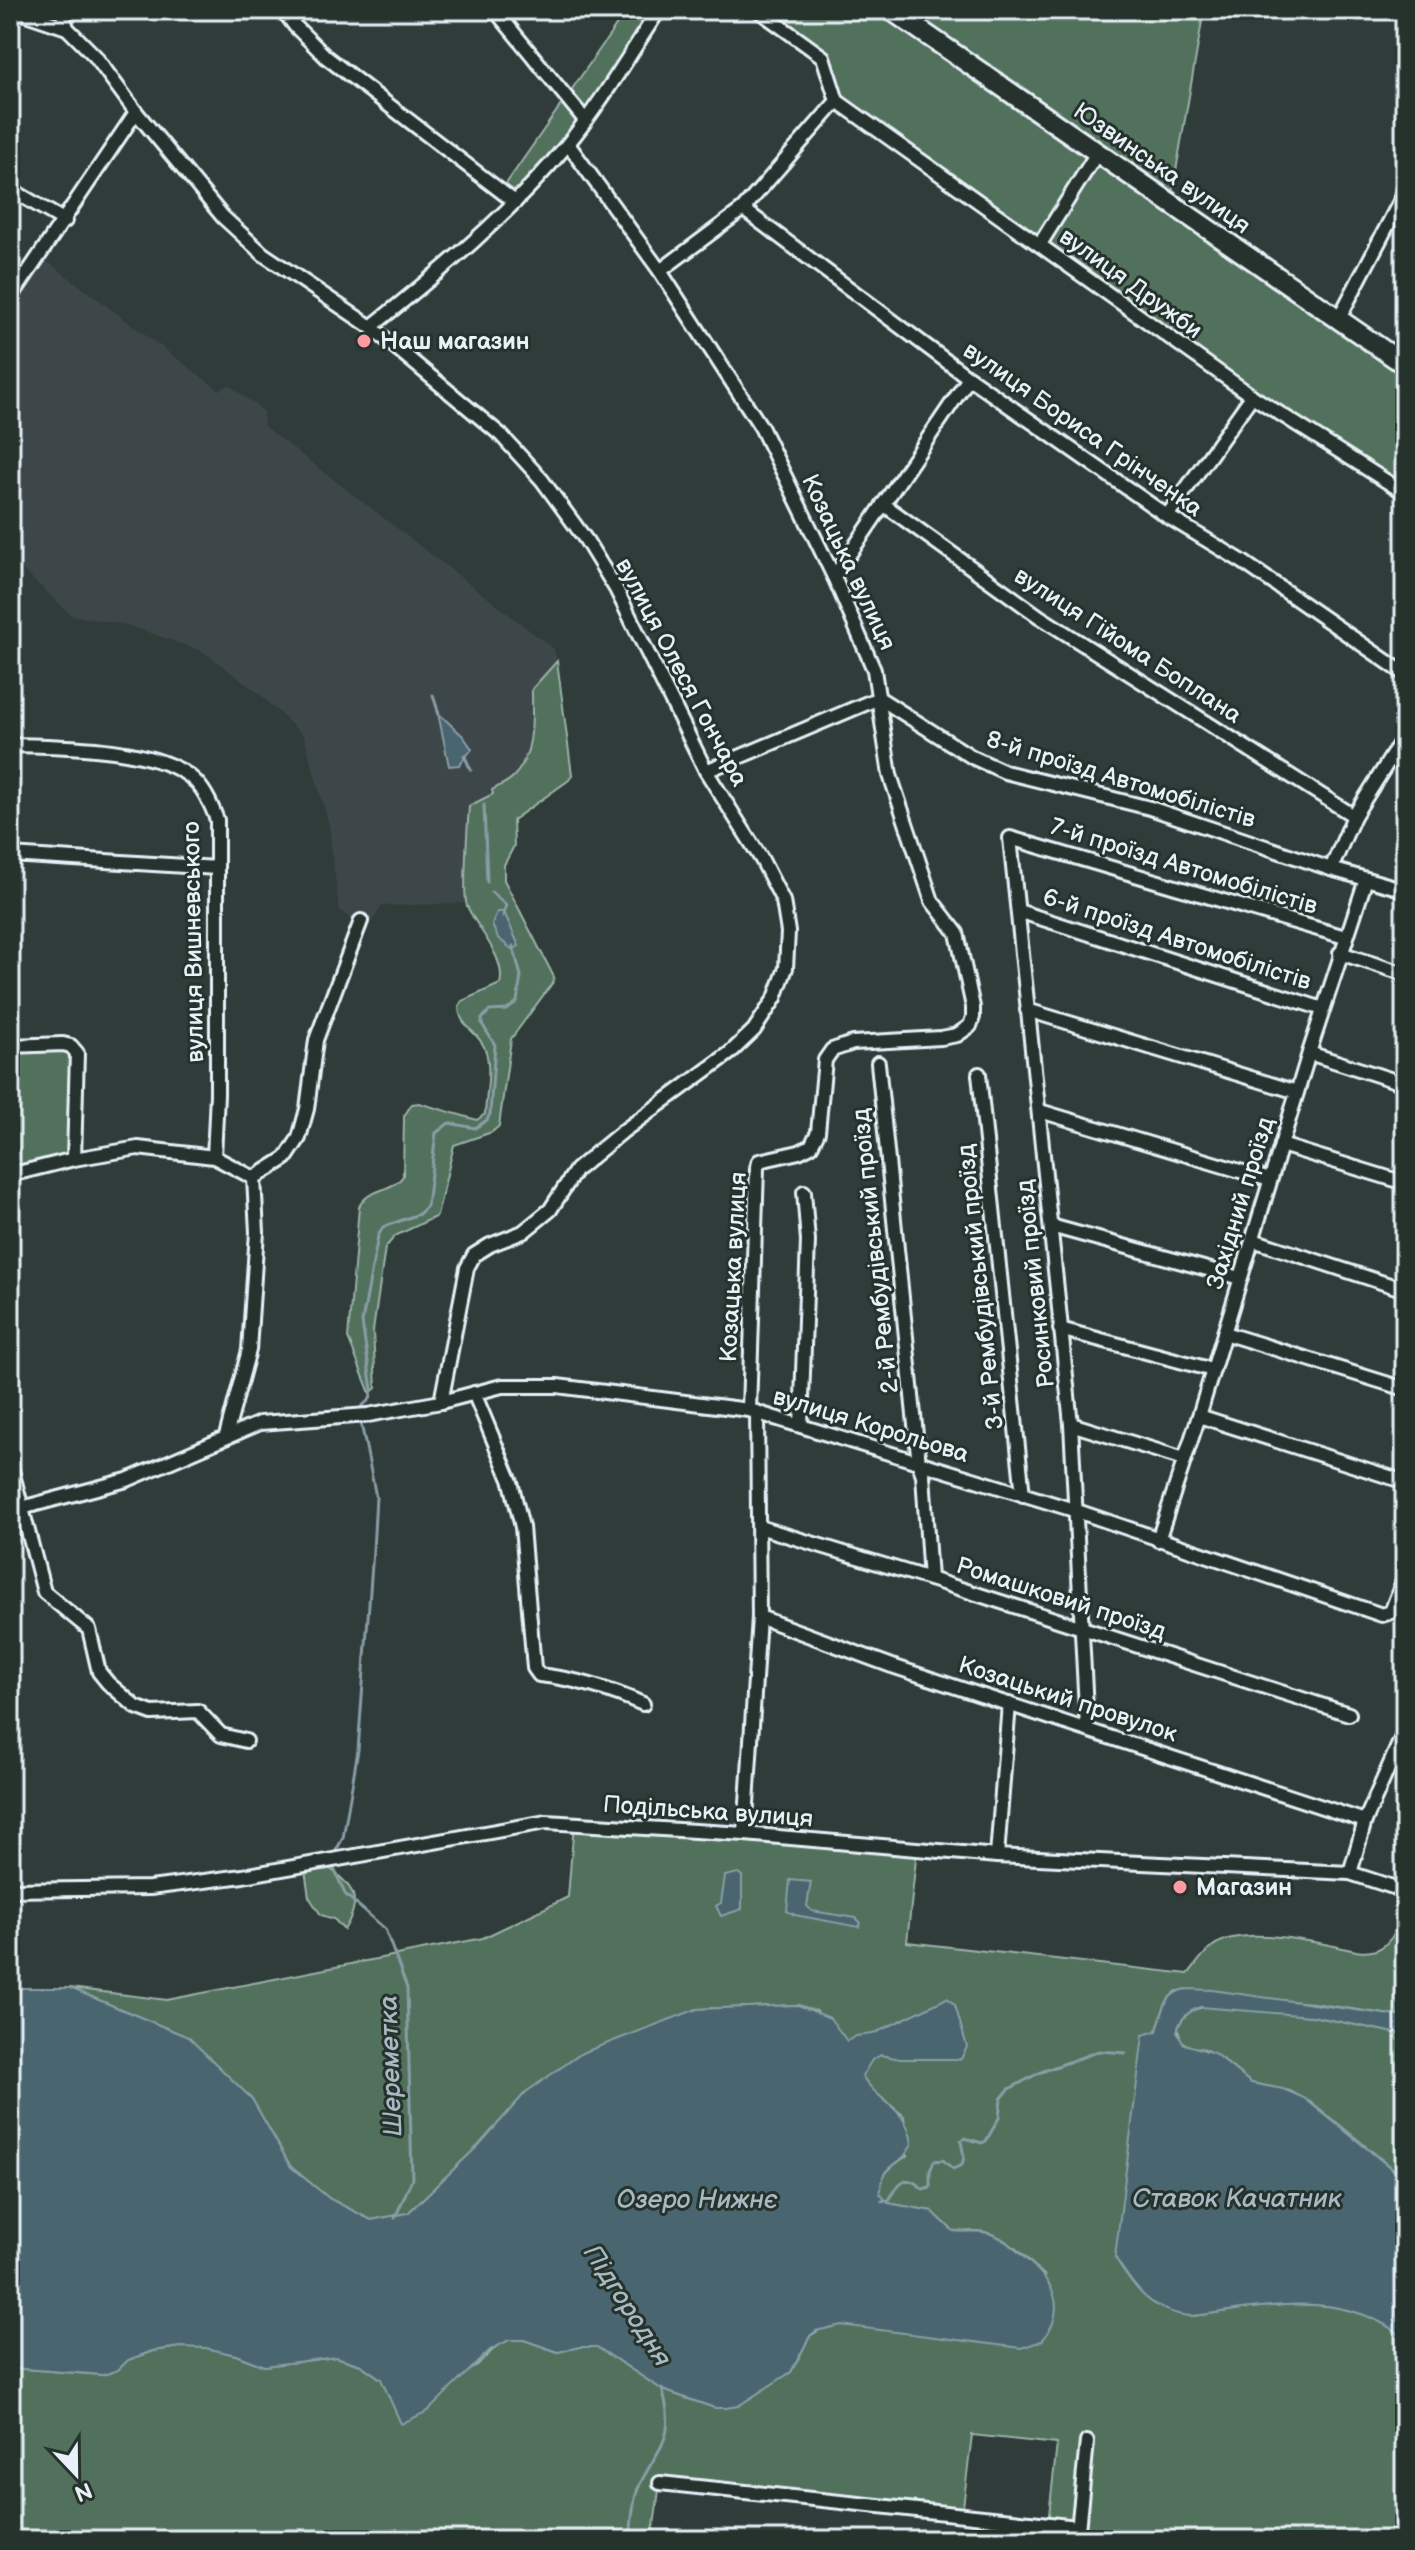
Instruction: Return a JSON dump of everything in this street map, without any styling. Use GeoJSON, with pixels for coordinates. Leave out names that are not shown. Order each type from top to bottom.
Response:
{"type":"FeatureCollection","features":[{"type":"Feature","properties":{"kind":"main road","name":"Юзвинська вулиця"},"geometry":{"type":"LineString","coordinates":[[891,10],[1399,362]]}},
{"type":"Feature","properties":{"kind":"street","name":"вулиця Олеся Гончара"},"geometry":{"type":"LineString","coordinates":[[14,10],[67,28],[95,56],[136,112],[223,217],[263,254],[371,327],[501,435],[542,480],[586,540],[616,589],[706,771],[762,860],[783,901],[788,948],[781,984],[765,1015],[742,1042],[576,1170],[550,1210],[523,1232],[474,1255],[467,1268],[441,1402]]}},
{"type":"Feature","properties":{"kind":"street"},"geometry":{"type":"LineString","coordinates":[[62,10],[67,28]]}},
{"type":"Feature","properties":{"kind":"street"},"geometry":{"type":"LineString","coordinates":[[283,10],[326,57],[515,202]]}},
{"type":"Feature","properties":{"kind":"street"},"geometry":{"type":"LineString","coordinates":[[495,10],[585,120]]}},
{"type":"Feature","properties":{"kind":"street"},"geometry":{"type":"LineString","coordinates":[[371,327],[462,254],[568,144],[659,10]]}},
{"type":"Feature","properties":{"kind":"street"},"geometry":{"type":"LineString","coordinates":[[660,271],[743,209],[837,101],[823,57],[758,10]]}},
{"type":"Feature","properties":{"kind":"street","name":"вулиця Дружби"},"geometry":{"type":"LineString","coordinates":[[837,101],[1252,396],[1405,493]]}},
{"type":"Feature","properties":{"kind":"street"},"geometry":{"type":"LineString","coordinates":[[10,299],[136,112]]}},
{"type":"Feature","properties":{"kind":"street","name":"Козацька вулиця"},"geometry":{"type":"LineString","coordinates":[[568,144],[660,271],[761,427],[834,577],[872,663],[892,785],[930,896],[957,933],[973,1017],[966,1030],[950,1037],[853,1043],[832,1050],[825,1060],[818,1132],[811,1146],[799,1152],[759,1161],[757,1168],[753,1411],[759,1527],[759,1617],[745,1834]]}},
{"type":"Feature","properties":{"kind":"street"},"geometry":{"type":"LineString","coordinates":[[1040,244],[1097,153]]}},
{"type":"Feature","properties":{"kind":"street"},"geometry":{"type":"LineString","coordinates":[[10,189],[65,221]]}},
{"type":"Feature","properties":{"kind":"street"},"geometry":{"type":"LineString","coordinates":[[1338,320],[1405,192]]}},
{"type":"Feature","properties":{"kind":"street","name":"вулиця Бориса Грінченка"},"geometry":{"type":"LineString","coordinates":[[743,209],[969,378],[1167,516],[1243,562],[1405,674]]}},
{"type":"Feature","properties":{"kind":"street"},"geometry":{"type":"LineString","coordinates":[[1399,362],[1405,338]]}},
{"type":"Feature","properties":{"kind":"street"},"geometry":{"type":"LineString","coordinates":[[834,577],[969,378]]}},
{"type":"Feature","properties":{"kind":"street"},"geometry":{"type":"LineString","coordinates":[[1167,516],[1252,396]]}},
{"type":"Feature","properties":{"kind":"street","name":"вулиця Гійома Боплана"},"geometry":{"type":"LineString","coordinates":[[883,504],[1040,617],[1354,816]]}},
{"type":"Feature","properties":{"kind":"street"},"geometry":{"type":"LineString","coordinates":[[706,771],[879,698]]}},
{"type":"Feature","properties":{"kind":"street","name":"8-й проїзд Автомобілістів"},"geometry":{"type":"LineString","coordinates":[[879,698],[972,757],[1005,772],[1150,808],[1331,869],[1405,890]]}},
{"type":"Feature","properties":{"kind":"street"},"geometry":{"type":"LineString","coordinates":[[1331,869],[1354,816],[1405,735]]}},
{"type":"Feature","properties":{"kind":"street","name":"вулиця Вишневського"},"geometry":{"type":"LineString","coordinates":[[10,745],[148,756],[182,770],[197,782],[217,820],[217,1094],[214,1157]]}},
{"type":"Feature","properties":{"kind":"street","name":"Росинковий проїзд"},"geometry":{"type":"LineString","coordinates":[[1010,838],[1071,1424],[1087,1728]]}},
{"type":"Feature","properties":{"kind":"street","name":"7-й проїзд Автомобілістів"},"geometry":{"type":"LineString","coordinates":[[1010,838],[1345,937]]}},
{"type":"Feature","properties":{"kind":"street"},"geometry":{"type":"LineString","coordinates":[[10,855],[217,868]]}},
{"type":"Feature","properties":{"kind":"street","name":"Західний проїзд"},"geometry":{"type":"LineString","coordinates":[[1158,1540],[1199,1416],[1345,937],[1366,879]]}},
{"type":"Feature","properties":{"kind":"street","name":"6-й проїзд Автомобілістів"},"geometry":{"type":"LineString","coordinates":[[1018,911],[1323,1009]]}},
{"type":"Feature","properties":{"kind":"street"},"geometry":{"type":"LineString","coordinates":[[254,1178],[286,1158],[299,1138],[307,1109],[316,1040],[361,921]]}},
{"type":"Feature","properties":{"kind":"street"},"geometry":{"type":"LineString","coordinates":[[1340,953],[1405,974]]}},
{"type":"Feature","properties":{"kind":"street"},"geometry":{"type":"LineString","coordinates":[[1027,1010],[1297,1092]]}},
{"type":"Feature","properties":{"kind":"street"},"geometry":{"type":"LineString","coordinates":[[10,1046],[63,1044],[71,1046],[77,1053],[74,1159]]}},
{"type":"Feature","properties":{"kind":"street"},"geometry":{"type":"LineString","coordinates":[[1309,1053],[1405,1084]]}},
{"type":"Feature","properties":{"kind":"street","name":"2-й Рембудівський проїзд"},"geometry":{"type":"LineString","coordinates":[[878,1063],[919,1464],[923,1475],[930,1579]]}},
{"type":"Feature","properties":{"kind":"street","name":"3-й Рембудівський проїзд"},"geometry":{"type":"LineString","coordinates":[[979,1074],[1023,1495]]}},
{"type":"Feature","properties":{"kind":"street"},"geometry":{"type":"LineString","coordinates":[[1040,1111],[1270,1180]]}},
{"type":"Feature","properties":{"kind":"street"},"geometry":{"type":"LineString","coordinates":[[1281,1145],[1405,1183]]}},
{"type":"Feature","properties":{"kind":"street"},"geometry":{"type":"LineString","coordinates":[[10,1175],[74,1159],[138,1148],[214,1157],[254,1178]]}},
{"type":"Feature","properties":{"kind":"street"},"geometry":{"type":"LineString","coordinates":[[226,1436],[249,1350],[257,1232],[254,1178]]}},
{"type":"Feature","properties":{"kind":"street"},"geometry":{"type":"LineString","coordinates":[[801,1425],[808,1241],[804,1192]]}},
{"type":"Feature","properties":{"kind":"street"},"geometry":{"type":"LineString","coordinates":[[1051,1226],[1240,1278]]}},
{"type":"Feature","properties":{"kind":"street"},"geometry":{"type":"LineString","coordinates":[[1253,1240],[1405,1290]]}},
{"type":"Feature","properties":{"kind":"street"},"geometry":{"type":"LineString","coordinates":[[1060,1329],[1213,1370]]}},
{"type":"Feature","properties":{"kind":"street"},"geometry":{"type":"LineString","coordinates":[[1224,1333],[1405,1389]]}},
{"type":"Feature","properties":{"kind":"street","name":"вулиця Корольова"},"geometry":{"type":"LineString","coordinates":[[16,1510],[127,1480],[226,1436],[269,1421],[368,1415],[441,1402],[502,1386],[557,1386],[753,1411],[1077,1511],[1382,1615],[1391,1612],[1405,1576]]}},
{"type":"Feature","properties":{"kind":"street"},"geometry":{"type":"LineString","coordinates":[[474,1393],[511,1482],[522,1527],[534,1668],[539,1675],[570,1678],[608,1688],[643,1704]]}},
{"type":"Feature","properties":{"kind":"street"},"geometry":{"type":"LineString","coordinates":[[1199,1416],[1399,1480],[1405,1479]]}},
{"type":"Feature","properties":{"kind":"street"},"geometry":{"type":"LineString","coordinates":[[1071,1424],[1184,1459]]}},
{"type":"Feature","properties":{"kind":"street"},"geometry":{"type":"LineString","coordinates":[[10,1463],[16,1510],[44,1592],[89,1629],[95,1664],[108,1683],[136,1707],[147,1712],[198,1711],[221,1735],[246,1741]]}},
{"type":"Feature","properties":{"kind":"street","name":"Ромашковий проїзд"},"geometry":{"type":"LineString","coordinates":[[759,1527],[1349,1714]]}},
{"type":"Feature","properties":{"kind":"street","name":"Козацький провулок"},"geometry":{"type":"LineString","coordinates":[[759,1617],[892,1666],[1365,1821]]}},
{"type":"Feature","properties":{"kind":"street"},"geometry":{"type":"LineString","coordinates":[[997,1856],[1009,1704]]}},
{"type":"Feature","properties":{"kind":"street"},"geometry":{"type":"LineString","coordinates":[[1350,1873],[1365,1821],[1405,1730]]}},
{"type":"Feature","properties":{"kind":"street","name":"Подільська вулиця"},"geometry":{"type":"LineString","coordinates":[[10,1890],[150,1888],[243,1876],[546,1822],[745,1834],[997,1856],[1350,1873],[1405,1891]]}},
{"type":"Feature","properties":{"kind":"street"},"geometry":{"type":"LineString","coordinates":[[660,2483],[1078,2534],[1087,2442]]}},
{"type":"Feature","properties":{"kind":"shaded area"},"geometry":{"type":"Polygon","coordinates":[[[40,256],[219,390],[229,385],[263,411],[264,426],[554,649],[557,661],[532,689],[532,726],[526,755],[514,776],[492,790],[493,793],[469,806],[465,903],[382,906],[370,925],[360,925],[339,910],[329,825],[304,736],[256,691],[204,652],[131,626],[71,615],[10,558],[10,299],[40,256]]]}},
{"type":"Feature","properties":{"kind":"green space"},"geometry":{"type":"Polygon","coordinates":[[[627,10],[659,10],[585,120],[515,202],[501,191],[627,10]]]}},
{"type":"Feature","properties":{"kind":"green space"},"geometry":{"type":"Polygon","coordinates":[[[758,10],[873,10],[1405,376],[1405,493],[1252,396],[837,101],[823,57],[758,10]]]}},
{"type":"Feature","properties":{"kind":"green space"},"geometry":{"type":"Polygon","coordinates":[[[907,10],[1204,10],[1172,194],[907,10]]]}},
{"type":"Feature","properties":{"kind":"green space"},"geometry":{"type":"Polygon","coordinates":[[[557,661],[572,775],[513,820],[514,846],[504,865],[504,880],[554,977],[553,982],[511,1039],[499,1126],[492,1132],[454,1145],[437,1216],[395,1236],[385,1248],[373,1331],[376,1388],[370,1393],[348,1338],[359,1207],[368,1196],[393,1185],[403,1176],[404,1116],[412,1104],[419,1103],[477,1120],[485,1114],[487,1056],[482,1043],[462,1019],[459,1006],[462,1001],[500,984],[501,974],[490,944],[467,906],[465,874],[469,806],[493,794],[492,790],[509,780],[521,767],[531,735],[532,689],[557,661]]]}},
{"type":"Feature","properties":{"kind":"green space"},"geometry":{"type":"Polygon","coordinates":[[[10,1046],[71,1046],[74,1159],[10,1175],[10,1046]]]}},
{"type":"Feature","properties":{"kind":"green space"},"geometry":{"type":"Polygon","coordinates":[[[574,1823],[917,1850],[907,1942],[1188,1974],[1213,1946],[1224,1940],[1253,1936],[1286,1938],[1367,1952],[1382,1947],[1405,1926],[1405,2017],[1312,2003],[1177,1991],[1169,1999],[1157,2031],[1151,2034],[1115,2257],[1146,2297],[1178,2314],[1192,2316],[1275,2306],[1330,2306],[1382,2323],[1405,2339],[1405,2540],[1077,2540],[1078,2527],[1048,2524],[1057,2444],[972,2435],[962,2515],[660,2483],[652,2540],[10,2540],[10,2368],[103,2375],[118,2370],[128,2360],[153,2351],[206,2347],[264,2366],[336,2357],[361,2365],[381,2379],[476,2366],[499,2344],[524,2340],[558,2352],[597,2347],[663,2390],[715,2408],[726,2408],[791,2372],[810,2336],[823,2328],[1045,2276],[997,2236],[978,2231],[953,2231],[932,2211],[887,2203],[881,2196],[880,2182],[888,2170],[907,2156],[904,2116],[872,2090],[817,2011],[798,2005],[697,2009],[526,2092],[479,2145],[408,2213],[371,2220],[330,2199],[291,2167],[252,2099],[188,2037],[70,1988],[167,2000],[483,1938],[568,1897],[574,1823]]]}},
{"type":"Feature","properties":{"kind":"green space"},"geometry":{"type":"Polygon","coordinates":[[[328,1867],[353,1894],[353,1910],[344,1930],[334,1919],[321,1915],[309,1897],[305,1870],[328,1867]]]}},
{"type":"Feature","properties":{"kind":"green space"},"geometry":{"type":"Polygon","coordinates":[[[1216,2006],[1312,2016],[1405,2035],[1405,2179],[1310,2102],[1290,2091],[1251,2083],[1222,2059],[1181,2041],[1178,2028],[1188,2013],[1216,2006]]]}},
{"type":"Feature","properties":{"kind":"water"},"geometry":{"type":"Polygon","coordinates":[[[438,713],[472,749],[459,765],[449,766],[438,713]]]}},
{"type":"Feature","properties":{"kind":"water"},"geometry":{"type":"Polygon","coordinates":[[[497,912],[504,912],[519,946],[513,950],[498,938],[492,925],[497,912]]]}},
{"type":"Feature","properties":{"kind":"water"},"geometry":{"type":"Polygon","coordinates":[[[738,1873],[742,1876],[742,1909],[721,1916],[716,1906],[721,1903],[725,1876],[738,1873]]]}},
{"type":"Feature","properties":{"kind":"water"},"geometry":{"type":"Polygon","coordinates":[[[790,1880],[811,1882],[807,1906],[812,1911],[856,1918],[861,1923],[859,1927],[787,1911],[790,1880]]]}},
{"type":"Feature","properties":{"kind":"water","name":"Озеро Нижнє"},"geometry":{"type":"Polygon","coordinates":[[[10,1988],[70,1988],[188,2037],[252,2099],[291,2167],[330,2199],[371,2220],[408,2213],[479,2145],[526,2092],[582,2053],[697,2009],[798,2005],[830,2018],[847,2041],[856,2036],[873,2034],[947,1998],[955,2005],[967,2047],[961,2059],[900,2059],[881,2055],[872,2060],[862,2076],[904,2120],[912,2143],[903,2158],[885,2175],[880,2194],[888,2203],[932,2211],[953,2231],[985,2233],[1012,2246],[1050,2286],[1056,2307],[1055,2318],[1042,2341],[1021,2348],[841,2325],[816,2331],[810,2336],[791,2372],[738,2406],[726,2408],[715,2408],[663,2390],[597,2347],[558,2352],[524,2340],[509,2340],[490,2350],[428,2411],[401,2424],[381,2379],[361,2365],[336,2357],[264,2366],[206,2348],[180,2347],[152,2351],[128,2360],[118,2370],[103,2375],[10,2368],[10,1988]]]}},
{"type":"Feature","properties":{"kind":"water","name":"Ставок Качатник"},"geometry":{"type":"Polygon","coordinates":[[[1186,1989],[1405,2017],[1405,2035],[1312,2016],[1200,2007],[1185,2016],[1177,2032],[1184,2044],[1214,2053],[1251,2083],[1283,2089],[1304,2098],[1405,2179],[1405,2339],[1382,2323],[1330,2306],[1275,2306],[1192,2316],[1178,2314],[1146,2297],[1115,2257],[1143,2035],[1157,2031],[1169,1999],[1186,1989]]]}},
{"type":"Feature","properties":{"kind":"waterway","name":"Шереметка"},"geometry":{"type":"LineString","coordinates":[[433,695],[439,714]]}},
{"type":"Feature","properties":{"kind":"waterway","name":"Шереметка"},"geometry":{"type":"LineString","coordinates":[[464,755],[471,770]]}},
{"type":"Feature","properties":{"kind":"waterway","name":"Шереметка"},"geometry":{"type":"LineString","coordinates":[[484,805],[487,882]]}},
{"type":"Feature","properties":{"kind":"waterway","name":"Шереметка"},"geometry":{"type":"LineString","coordinates":[[491,892],[506,905],[503,916]]}},
{"type":"Feature","properties":{"kind":"waterway","name":"Шереметка"},"geometry":{"type":"LineString","coordinates":[[360,1408],[370,1399],[372,1390],[362,1322],[378,1236],[383,1227],[419,1214],[427,1206],[436,1133],[449,1123],[475,1128],[490,1114],[495,1045],[482,1019],[489,1011],[507,1010],[517,1002],[521,976],[513,946]]}},
{"type":"Feature","properties":{"kind":"waterway","name":"Шереметка"},"geometry":{"type":"LineString","coordinates":[[334,1854],[343,1838],[358,1750],[373,1551],[376,1497],[361,1423]]}},
{"type":"Feature","properties":{"kind":"waterway","name":"Шереметка"},"geometry":{"type":"LineString","coordinates":[[333,1866],[345,1894],[385,1929],[407,1988],[412,2179],[395,2218]]}},
{"type":"Feature","properties":{"kind":"waterway"},"geometry":{"type":"LineString","coordinates":[[1404,2017],[1405,2000]]}},
{"type":"Feature","properties":{"kind":"waterway"},"geometry":{"type":"LineString","coordinates":[[882,2201],[889,2200],[903,2182],[912,2181],[923,2189],[930,2187],[930,2171],[934,2161],[943,2160],[953,2169],[962,2165],[961,2141],[965,2138],[982,2143],[986,2141],[999,2118],[1001,2099],[1009,2089],[1041,2072],[1099,2051],[1126,2053]]}},
{"type":"Feature","properties":{"kind":"waterway"},"geometry":{"type":"LineString","coordinates":[[1334,2121],[1365,2146]]}},
{"type":"Feature","properties":{"kind":"waterway"},"geometry":{"type":"LineString","coordinates":[[1371,2151],[1405,2179]]}},
{"type":"Feature","properties":{"kind":"waterway","name":"Підгородня"},"geometry":{"type":"LineString","coordinates":[[630,2540],[637,2490],[667,2430],[662,2389]]}},
{"type":"Feature","properties":{"kind":"waterway"},"geometry":{"type":"LineString","coordinates":[[1010,2527],[1066,2532],[1070,2540]]}},
{"type":"Feature","properties":{"kind":"place","name":"Наш магазин"},"geometry":{"type":"Point","coordinates":[364,341]}},
{"type":"Feature","properties":{"kind":"place","name":"Магазин"},"geometry":{"type":"Point","coordinates":[1180,1887]}}]}
